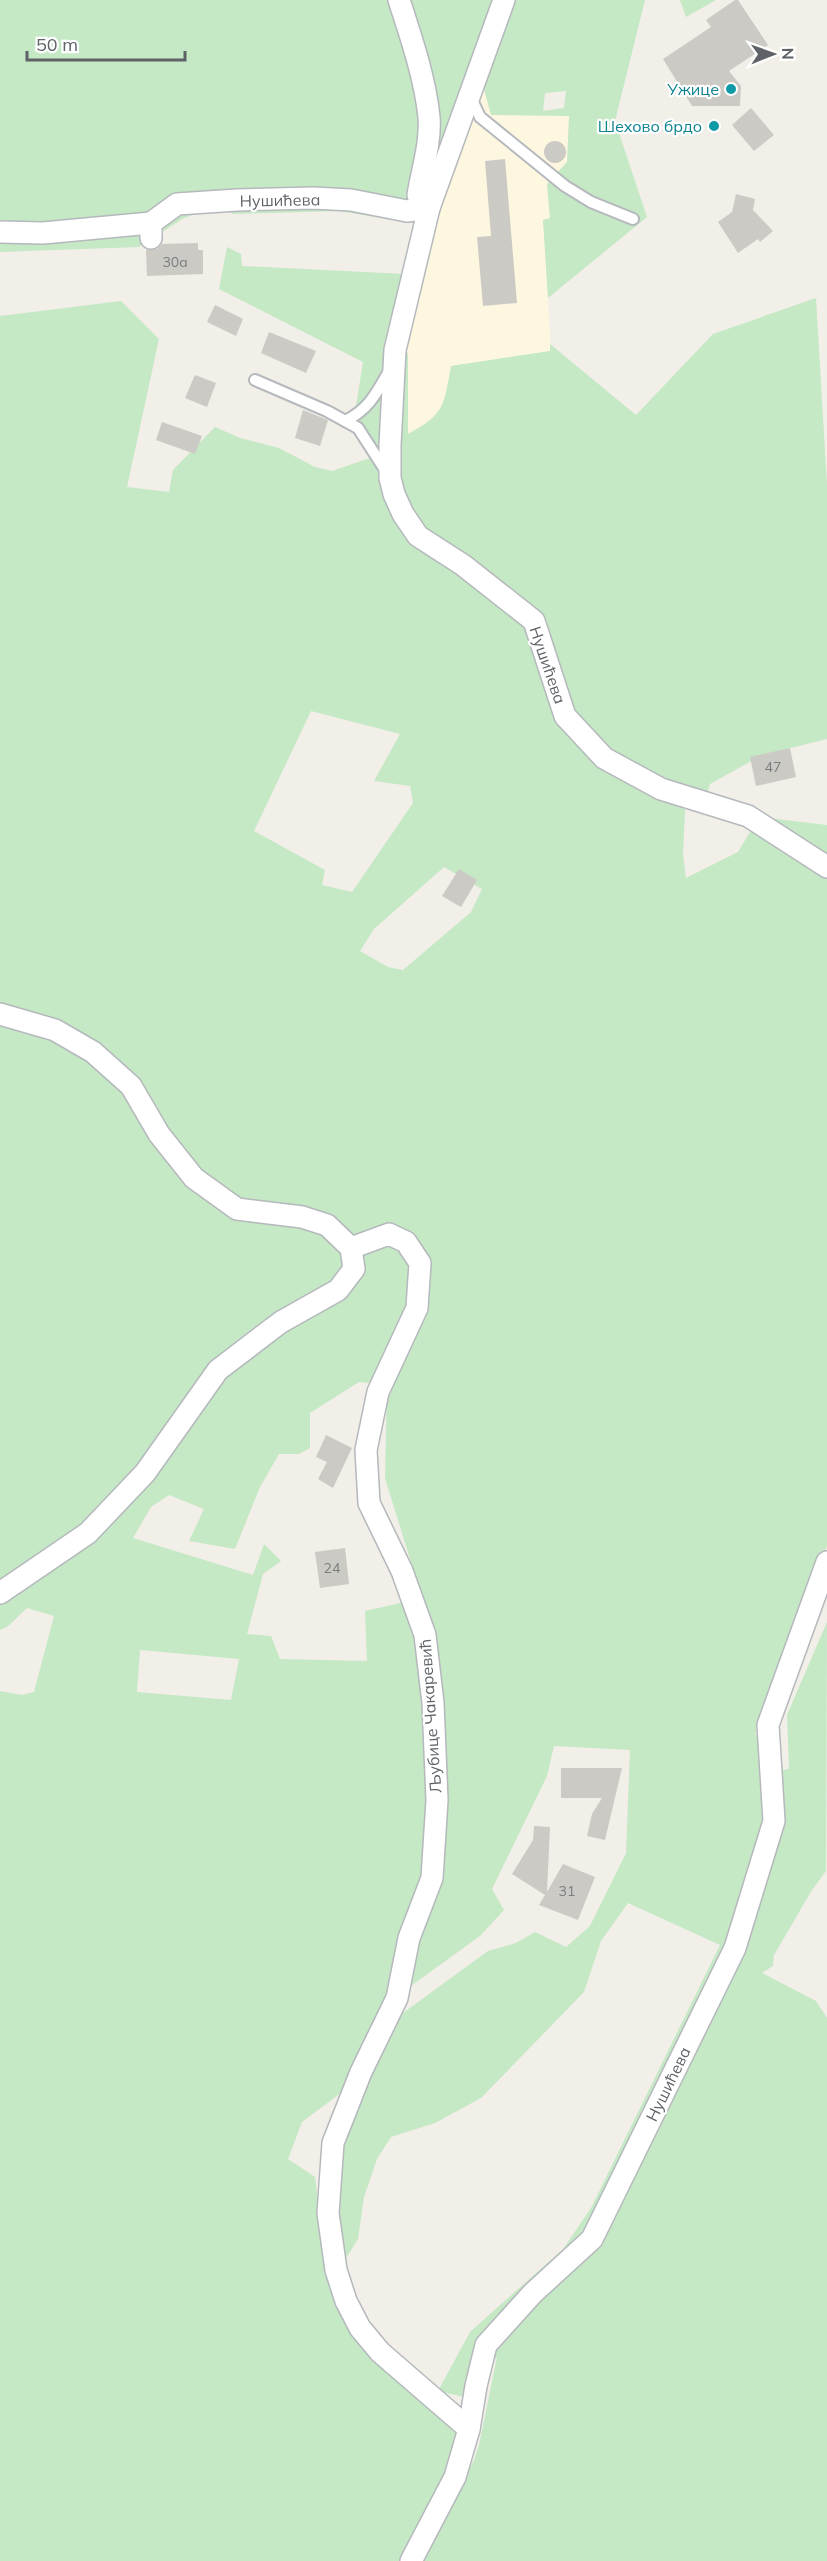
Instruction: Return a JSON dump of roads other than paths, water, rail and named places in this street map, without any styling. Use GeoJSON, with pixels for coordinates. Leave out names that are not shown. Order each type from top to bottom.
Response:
{"type":"FeatureCollection","features":[{"type":"Feature","properties":{"kind":"street"},"geometry":{"type":"LineString","coordinates":[[399,0],[429,118],[418,195],[429,208]]}},
{"type":"Feature","properties":{"kind":"street","name":"Нушићева"},"geometry":{"type":"LineString","coordinates":[[504,0],[429,208],[394,350],[390,478],[403,514],[418,536],[464,565],[534,621],[565,716],[604,758],[661,789],[748,816],[827,867]]}},
{"type":"Feature","properties":{"kind":"street","name":"Нушићева"},"geometry":{"type":"LineString","coordinates":[[0,232],[151,230],[177,204],[237,200],[313,198],[351,200],[407,211],[429,208]]}},
{"type":"Feature","properties":{"kind":"street"},"geometry":{"type":"LineString","coordinates":[[0,1014],[56,1030],[93,1052],[131,1086],[159,1134],[194,1178],[237,1209],[302,1217],[327,1225],[351,1248],[354,1269],[338,1290],[281,1322],[218,1370],[145,1473],[88,1533],[0,1593]]}},
{"type":"Feature","properties":{"kind":"street","name":"Љубице Чакаревић"},"geometry":{"type":"LineString","coordinates":[[351,1248],[388,1234],[406,1242],[420,1263],[417,1308],[378,1392],[366,1450],[369,1503],[402,1571],[425,1635],[432,1702],[437,1800],[432,1878],[409,1938],[397,1998],[361,2072],[333,2143],[328,2213],[336,2270],[346,2301],[360,2328],[380,2352],[469,2428]]}},
{"type":"Feature","properties":{"kind":"street","name":"Нушићева"},"geometry":{"type":"LineString","coordinates":[[411,2561],[455,2477],[469,2428],[486,2345],[533,2293],[592,2239],[735,1948],[774,1821],[768,1725],[827,1562]]}},
{"type":"Feature","properties":{"kind":"lane"},"geometry":{"type":"LineString","coordinates":[[470,95],[480,117],[565,186],[591,202],[633,219]]}},
{"type":"Feature","properties":{"kind":"lane","name":"Нушићева"},"geometry":{"type":"LineString","coordinates":[[345,421],[361,413],[394,361]]}},
{"type":"Feature","properties":{"kind":"lane","name":"Нушићева"},"geometry":{"type":"LineString","coordinates":[[255,380],[327,411],[358,428],[390,478]]}},
{"type":"Feature","properties":{"kind":"place","name":"Ужице"},"geometry":{"type":"Point","coordinates":[731,89]}},
{"type":"Feature","properties":{"kind":"place","name":"Шехово брдо"},"geometry":{"type":"Point","coordinates":[714,126]}}]}
